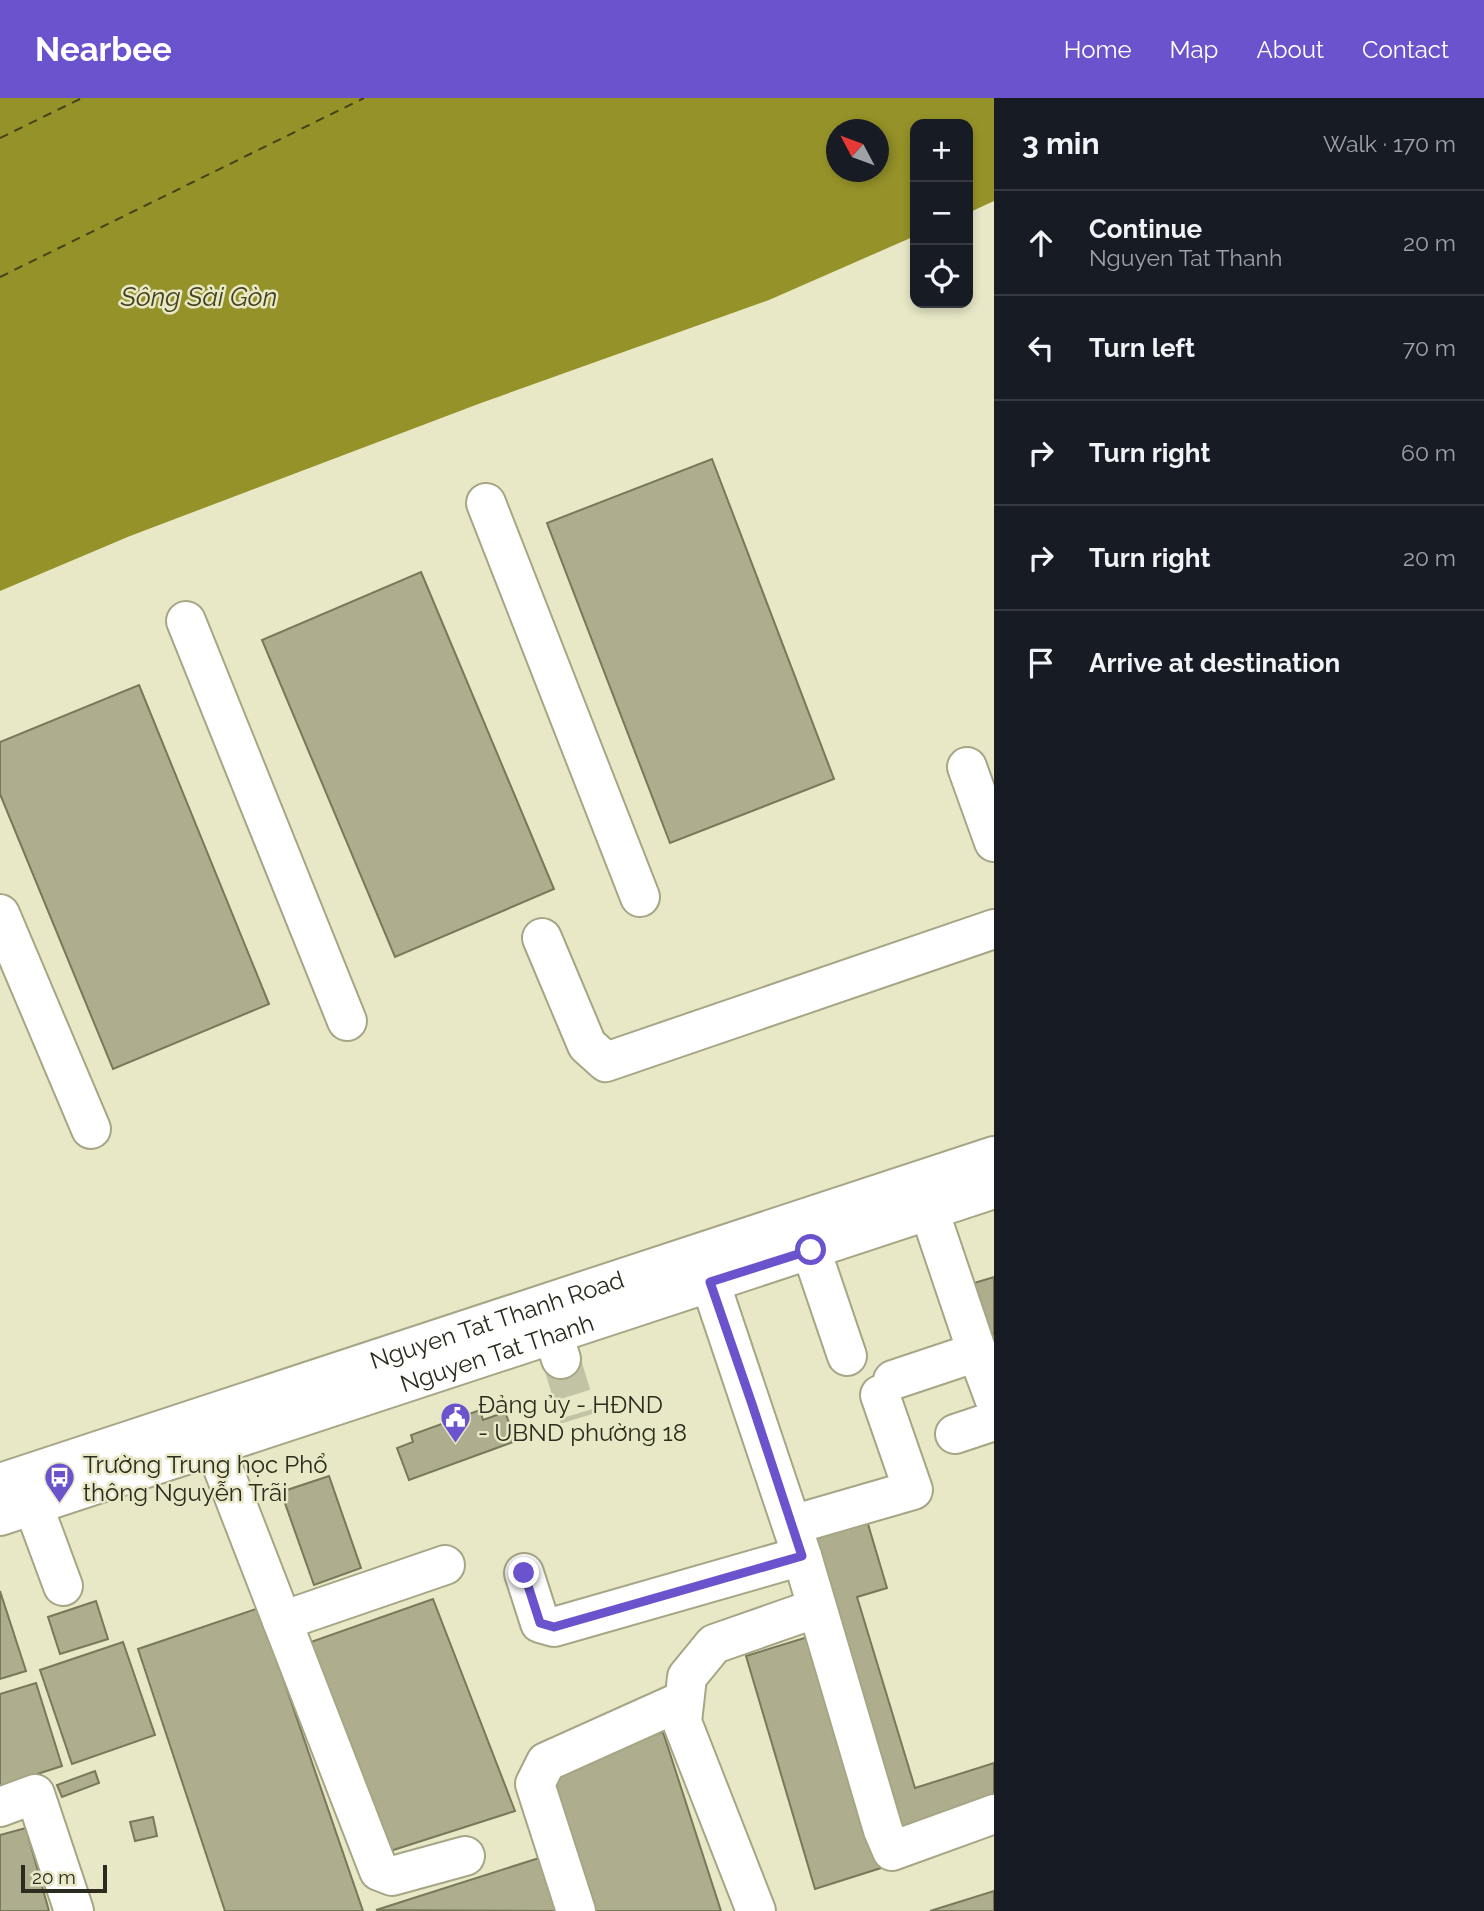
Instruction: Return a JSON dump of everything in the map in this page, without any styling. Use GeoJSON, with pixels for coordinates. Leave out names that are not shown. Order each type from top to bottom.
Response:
{"type":"FeatureCollection","features":[{"type":"Feature","properties":{"kind":"main road"},"geometry":{"type":"LineString","coordinates":[[486,503],[640,897]]}},
{"type":"Feature","properties":{"kind":"main road"},"geometry":{"type":"LineString","coordinates":[[186,621],[346,1021]]}},
{"type":"Feature","properties":{"kind":"main road"},"geometry":{"type":"LineString","coordinates":[[967,767],[994,842]]}},
{"type":"Feature","properties":{"kind":"main road"},"geometry":{"type":"LineString","coordinates":[[0,914],[91,1129]]}},
{"type":"Feature","properties":{"kind":"main road"},"geometry":{"type":"LineString","coordinates":[[542,938],[587,1045],[606,1062],[994,929]]}},
{"type":"Feature","properties":{"kind":"main road","name":"Nguyen Tat Thanh Road"},"geometry":{"type":"LineString","coordinates":[[0,1483],[994,1156]]}},
{"type":"Feature","properties":{"kind":"main road","name":"Nguyen Tat Thanh"},"geometry":{"type":"LineString","coordinates":[[17,1510],[214,1446],[557,1346],[710,1282],[994,1189]]}},
{"type":"Feature","properties":{"kind":"main road"},"geometry":{"type":"LineString","coordinates":[[929,1210],[994,1398]]}},
{"type":"Feature","properties":{"kind":"main road"},"geometry":{"type":"LineString","coordinates":[[811,1250],[847,1356]]}},
{"type":"Feature","properties":{"kind":"main road"},"geometry":{"type":"LineString","coordinates":[[710,1282],[797,1541],[879,1817],[892,1851],[994,1814]]}},
{"type":"Feature","properties":{"kind":"main road"},"geometry":{"type":"LineString","coordinates":[[524,1573],[540,1623],[554,1627],[797,1541],[913,1490],[886,1388],[977,1352]]}},
{"type":"Feature","properties":{"kind":"main road"},"geometry":{"type":"LineString","coordinates":[[955,1434],[994,1421]]}},
{"type":"Feature","properties":{"kind":"main road"},"geometry":{"type":"LineString","coordinates":[[214,1446],[379,1871],[392,1876],[465,1856]]}},
{"type":"Feature","properties":{"kind":"main road"},"geometry":{"type":"LineString","coordinates":[[17,1510],[63,1586]]}},
{"type":"Feature","properties":{"kind":"main road"},"geometry":{"type":"LineString","coordinates":[[282,1621],[445,1565]]}},
{"type":"Feature","properties":{"kind":"main road"},"geometry":{"type":"LineString","coordinates":[[756,1911],[682,1722],[687,1677],[714,1644],[817,1608]]}},
{"type":"Feature","properties":{"kind":"main road"},"geometry":{"type":"LineString","coordinates":[[576,1911],[535,1784],[545,1762],[684,1700]]}},
{"type":"Feature","properties":{"kind":"main road"},"geometry":{"type":"LineString","coordinates":[[0,1807],[35,1794],[74,1911]]}},
{"type":"Feature","properties":{"kind":"water","name":"Sông Sài Gòn"},"geometry":{"type":"Polygon","coordinates":[[[0,98],[994,98],[994,201],[973,211],[973,119],[910,119],[910,238],[769,300],[481,403],[130,536],[0,591],[0,98]]]}},
{"type":"Feature","properties":{"kind":"building"},"geometry":{"type":"Polygon","coordinates":[[[712,459],[834,779],[670,843],[547,523],[712,459]]]}},
{"type":"Feature","properties":{"kind":"building"},"geometry":{"type":"Polygon","coordinates":[[[421,572],[554,889],[395,957],[262,640],[421,572]]]}},
{"type":"Feature","properties":{"kind":"building"},"geometry":{"type":"Polygon","coordinates":[[[139,685],[269,1004],[113,1069],[0,794],[0,742],[139,685]]]}},
{"type":"Feature","properties":{"kind":"building"},"geometry":{"type":"Polygon","coordinates":[[[994,1277],[994,1361],[971,1284],[994,1277]]]}},
{"type":"Feature","properties":{"kind":"building","name":"Đảng ủy - HĐND - UBND phường 18"},"geometry":{"type":"Polygon","coordinates":[[[480,1410],[483,1420],[505,1412],[516,1441],[409,1480],[397,1448],[413,1442],[411,1435],[480,1410]]]}},
{"type":"Feature","properties":{"kind":"building"},"geometry":{"type":"Polygon","coordinates":[[[329,1476],[361,1568],[314,1585],[281,1492],[329,1476]]]}},
{"type":"Feature","properties":{"kind":"building"},"geometry":{"type":"Polygon","coordinates":[[[865,1514],[887,1588],[857,1597],[915,1788],[994,1763],[994,1802],[900,1832],[800,1535],[865,1514]]]}},
{"type":"Feature","properties":{"kind":"building"},"geometry":{"type":"Polygon","coordinates":[[[0,1591],[26,1671],[0,1679],[0,1591]]]}},
{"type":"Feature","properties":{"kind":"building"},"geometry":{"type":"Polygon","coordinates":[[[433,1599],[515,1811],[384,1853],[305,1644],[433,1599]]]}},
{"type":"Feature","properties":{"kind":"building"},"geometry":{"type":"Polygon","coordinates":[[[96,1601],[108,1639],[60,1654],[48,1617],[96,1601]]]}},
{"type":"Feature","properties":{"kind":"building"},"geometry":{"type":"Polygon","coordinates":[[[259,1608],[363,1911],[225,1911],[138,1649],[259,1608]]]}},
{"type":"Feature","properties":{"kind":"building"},"geometry":{"type":"Polygon","coordinates":[[[811,1636],[881,1868],[815,1889],[746,1656],[811,1636]]]}},
{"type":"Feature","properties":{"kind":"building"},"geometry":{"type":"Polygon","coordinates":[[[123,1642],[155,1735],[72,1764],[40,1670],[123,1642]]]}},
{"type":"Feature","properties":{"kind":"building"},"geometry":{"type":"Polygon","coordinates":[[[36,1683],[62,1766],[0,1786],[0,1694],[36,1683]]]}},
{"type":"Feature","properties":{"kind":"building"},"geometry":{"type":"Polygon","coordinates":[[[663,1732],[721,1911],[590,1911],[545,1771],[663,1732]]]}},
{"type":"Feature","properties":{"kind":"building"},"geometry":{"type":"Polygon","coordinates":[[[95,1771],[99,1783],[62,1797],[57,1785],[95,1771]]]}},
{"type":"Feature","properties":{"kind":"building"},"geometry":{"type":"Polygon","coordinates":[[[153,1817],[157,1836],[135,1841],[130,1822],[153,1817]]]}},
{"type":"Feature","properties":{"kind":"building"},"geometry":{"type":"Polygon","coordinates":[[[26,1828],[49,1911],[0,1911],[0,1835],[26,1828]]]}},
{"type":"Feature","properties":{"kind":"building"},"geometry":{"type":"Polygon","coordinates":[[[539,1858],[558,1911],[376,1910],[539,1858]]]}},
{"type":"Feature","properties":{"kind":"building"},"geometry":{"type":"Polygon","coordinates":[[[994,1891],[994,1911],[930,1911],[994,1891]]]}},
{"type":"Feature","properties":{"kind":"ferry route"},"geometry":{"type":"LineString","coordinates":[[0,138],[82,98]]}},
{"type":"Feature","properties":{"kind":"ferry route"},"geometry":{"type":"LineString","coordinates":[[0,277],[364,98]]}},
{"type":"Feature","properties":{"kind":"tunnel"},"geometry":{"type":"LineString","coordinates":[[561,1359],[579,1418]]}},
{"type":"Feature","properties":{"kind":"place","name":"Đảng ủy - HĐND - UBND phường 18"},"geometry":{"type":"Point","coordinates":[455,1445]}},
{"type":"Feature","properties":{"kind":"place","name":"Trường Trung học Phổ thông Nguyễn Trãi"},"geometry":{"type":"Point","coordinates":[60,1505]}},
{"type":"Feature","properties":{"kind":"route"},"geometry":{"type":"LineString","coordinates":[[524,1573],[540,1623],[554,1627],[802,1556],[710,1282],[811,1250]]}}]}
